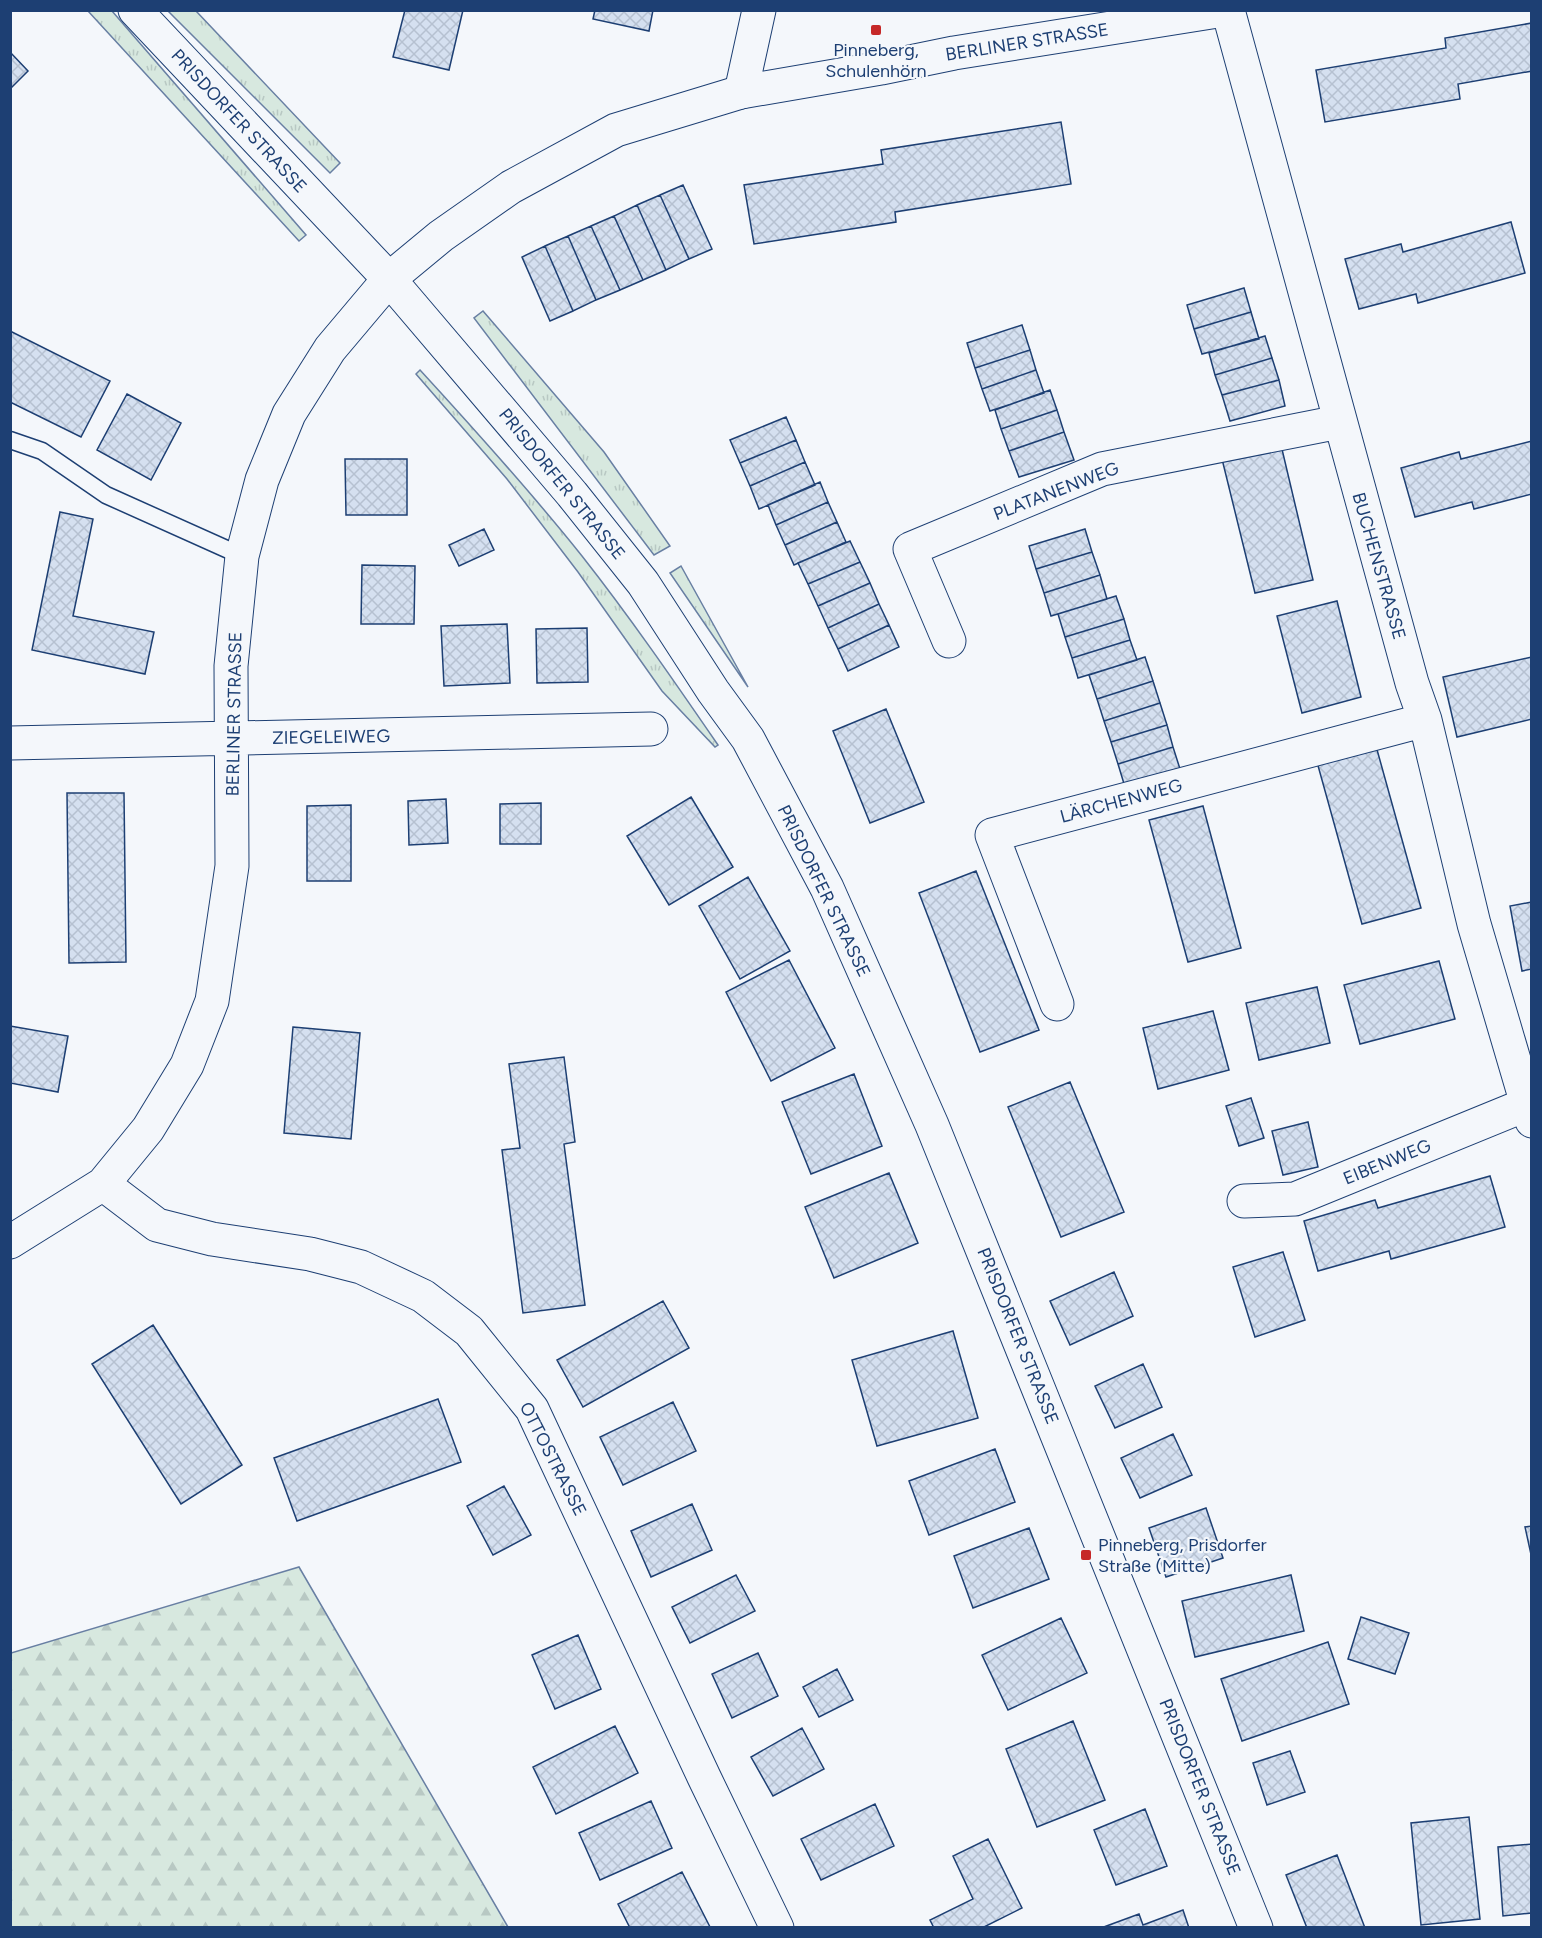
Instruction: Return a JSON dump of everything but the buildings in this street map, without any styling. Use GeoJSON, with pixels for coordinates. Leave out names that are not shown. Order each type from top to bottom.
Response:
{"type":"FeatureCollection","features":[{"type":"Feature","properties":{"kind":"street","name":"PRISDORFER STRASSE"},"geometry":{"type":"LineString","coordinates":[[135,10],[389,279],[565,486],[643,583],[713,691],[748,739],[827,888],[932,1125],[1256,1928]]}},
{"type":"Feature","properties":{"kind":"street"},"geometry":{"type":"LineString","coordinates":[[741,92],[759,10]]}},
{"type":"Feature","properties":{"kind":"street","name":"BERLINER STRASSE"},"geometry":{"type":"LineString","coordinates":[[10,1242],[103,1184],[148,1129],[187,1065],[212,1001],[232,866],[231,666],[242,556],[262,480],[289,414],[330,349],[389,279],[441,236],[511,187],[616,130],[741,92],[954,53],[1226,10]]}},
{"type":"Feature","properties":{"kind":"street","name":"BUCHENSTRASSE"},"geometry":{"type":"LineString","coordinates":[[1226,10],[1412,683],[1425,720],[1474,924],[1528,1113]]}},
{"type":"Feature","properties":{"kind":"street","name":"PLATANENWEG"},"geometry":{"type":"LineString","coordinates":[[949,641],[910,549],[1102,470],[1339,422]]}},
{"type":"Feature","properties":{"kind":"street","name":"LÄRCHENWEG"},"geometry":{"type":"LineString","coordinates":[[1057,1004],[992,835],[1425,720]]}},
{"type":"Feature","properties":{"kind":"street","name":"ZIEGELEIWEG"},"geometry":{"type":"LineString","coordinates":[[10,743],[651,729]]}},
{"type":"Feature","properties":{"kind":"street","name":"EIBENWEG"},"geometry":{"type":"LineString","coordinates":[[1244,1201],[1296,1199],[1528,1113]]}},
{"type":"Feature","properties":{"kind":"street","name":"OTTOSTRASSE"},"geometry":{"type":"LineString","coordinates":[[103,1184],[157,1225],[212,1239],[310,1254],[361,1268],[423,1296],[469,1330],[532,1409],[777,1928]]}},
{"type":"Feature","properties":{"kind":"lane"},"geometry":{"type":"LineString","coordinates":[[10,440],[42,451],[106,495],[242,556]]}},
{"type":"Feature","properties":{"kind":"green space"},"geometry":{"type":"Polygon","coordinates":[[[88,11],[112,11],[306,235],[299,241],[88,11]]]}},
{"type":"Feature","properties":{"kind":"green space"},"geometry":{"type":"Polygon","coordinates":[[[168,11],[196,11],[340,163],[330,173],[168,11]]]}},
{"type":"Feature","properties":{"kind":"green space"},"geometry":{"type":"Polygon","coordinates":[[[483,311],[604,452],[670,546],[654,555],[474,318],[483,311]]]}},
{"type":"Feature","properties":{"kind":"green space"},"geometry":{"type":"Polygon","coordinates":[[[420,370],[503,462],[582,556],[635,626],[718,745],[715,747],[662,691],[578,572],[507,479],[416,374],[420,370]]]}},
{"type":"Feature","properties":{"kind":"green space"},"geometry":{"type":"Polygon","coordinates":[[[681,566],[748,687],[670,573],[681,566]]]}},
{"type":"Feature","properties":{"kind":"green space"},"geometry":{"type":"Polygon","coordinates":[[[299,1567],[508,1927],[11,1927],[11,1653],[299,1567]]]}},
{"type":"Feature","properties":{"kind":"place","name":"Pinneberg, Schulenhörn"},"geometry":{"type":"Point","coordinates":[876,30]}},
{"type":"Feature","properties":{"kind":"place","name":"Pinneberg, Prisdorfer Straße (Mitte)"},"geometry":{"type":"Point","coordinates":[1086,1555]}}]}
